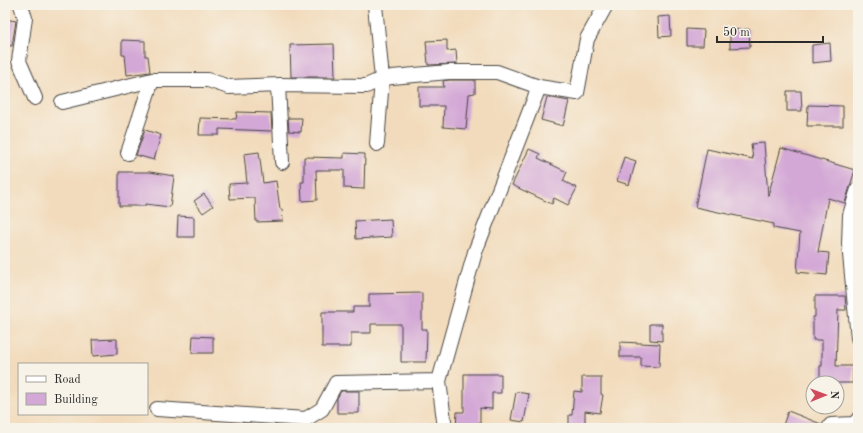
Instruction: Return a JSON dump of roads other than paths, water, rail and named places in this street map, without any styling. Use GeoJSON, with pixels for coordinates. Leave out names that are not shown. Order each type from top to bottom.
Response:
{"type":"FeatureCollection","features":[{"type":"Feature","properties":{"kind":"street"},"geometry":{"type":"LineString","coordinates":[[21,5],[25,18],[19,61],[35,98]]}},
{"type":"Feature","properties":{"kind":"street"},"geometry":{"type":"LineString","coordinates":[[375,5],[382,79],[377,144]]}},
{"type":"Feature","properties":{"kind":"street"},"geometry":{"type":"LineString","coordinates":[[62,102],[152,80],[208,80],[229,87],[278,85],[366,86],[382,79],[392,77],[449,72],[496,72],[539,88],[577,93],[587,39],[606,5]]}},
{"type":"Feature","properties":{"kind":"street"},"geometry":{"type":"LineString","coordinates":[[128,153],[152,80]]}},
{"type":"Feature","properties":{"kind":"street"},"geometry":{"type":"LineString","coordinates":[[278,85],[282,162]]}},
{"type":"Feature","properties":{"kind":"street"},"geometry":{"type":"LineString","coordinates":[[445,428],[438,381],[475,252],[539,88]]}},
{"type":"Feature","properties":{"kind":"street"},"geometry":{"type":"LineString","coordinates":[[858,189],[850,215],[848,244],[858,338]]}},
{"type":"Feature","properties":{"kind":"street"},"geometry":{"type":"LineString","coordinates":[[157,410],[306,419],[322,409],[336,383],[438,381]]}},
{"type":"Feature","properties":{"kind":"street"},"geometry":{"type":"LineString","coordinates":[[829,428],[831,425],[854,424],[858,420]]}}]}
